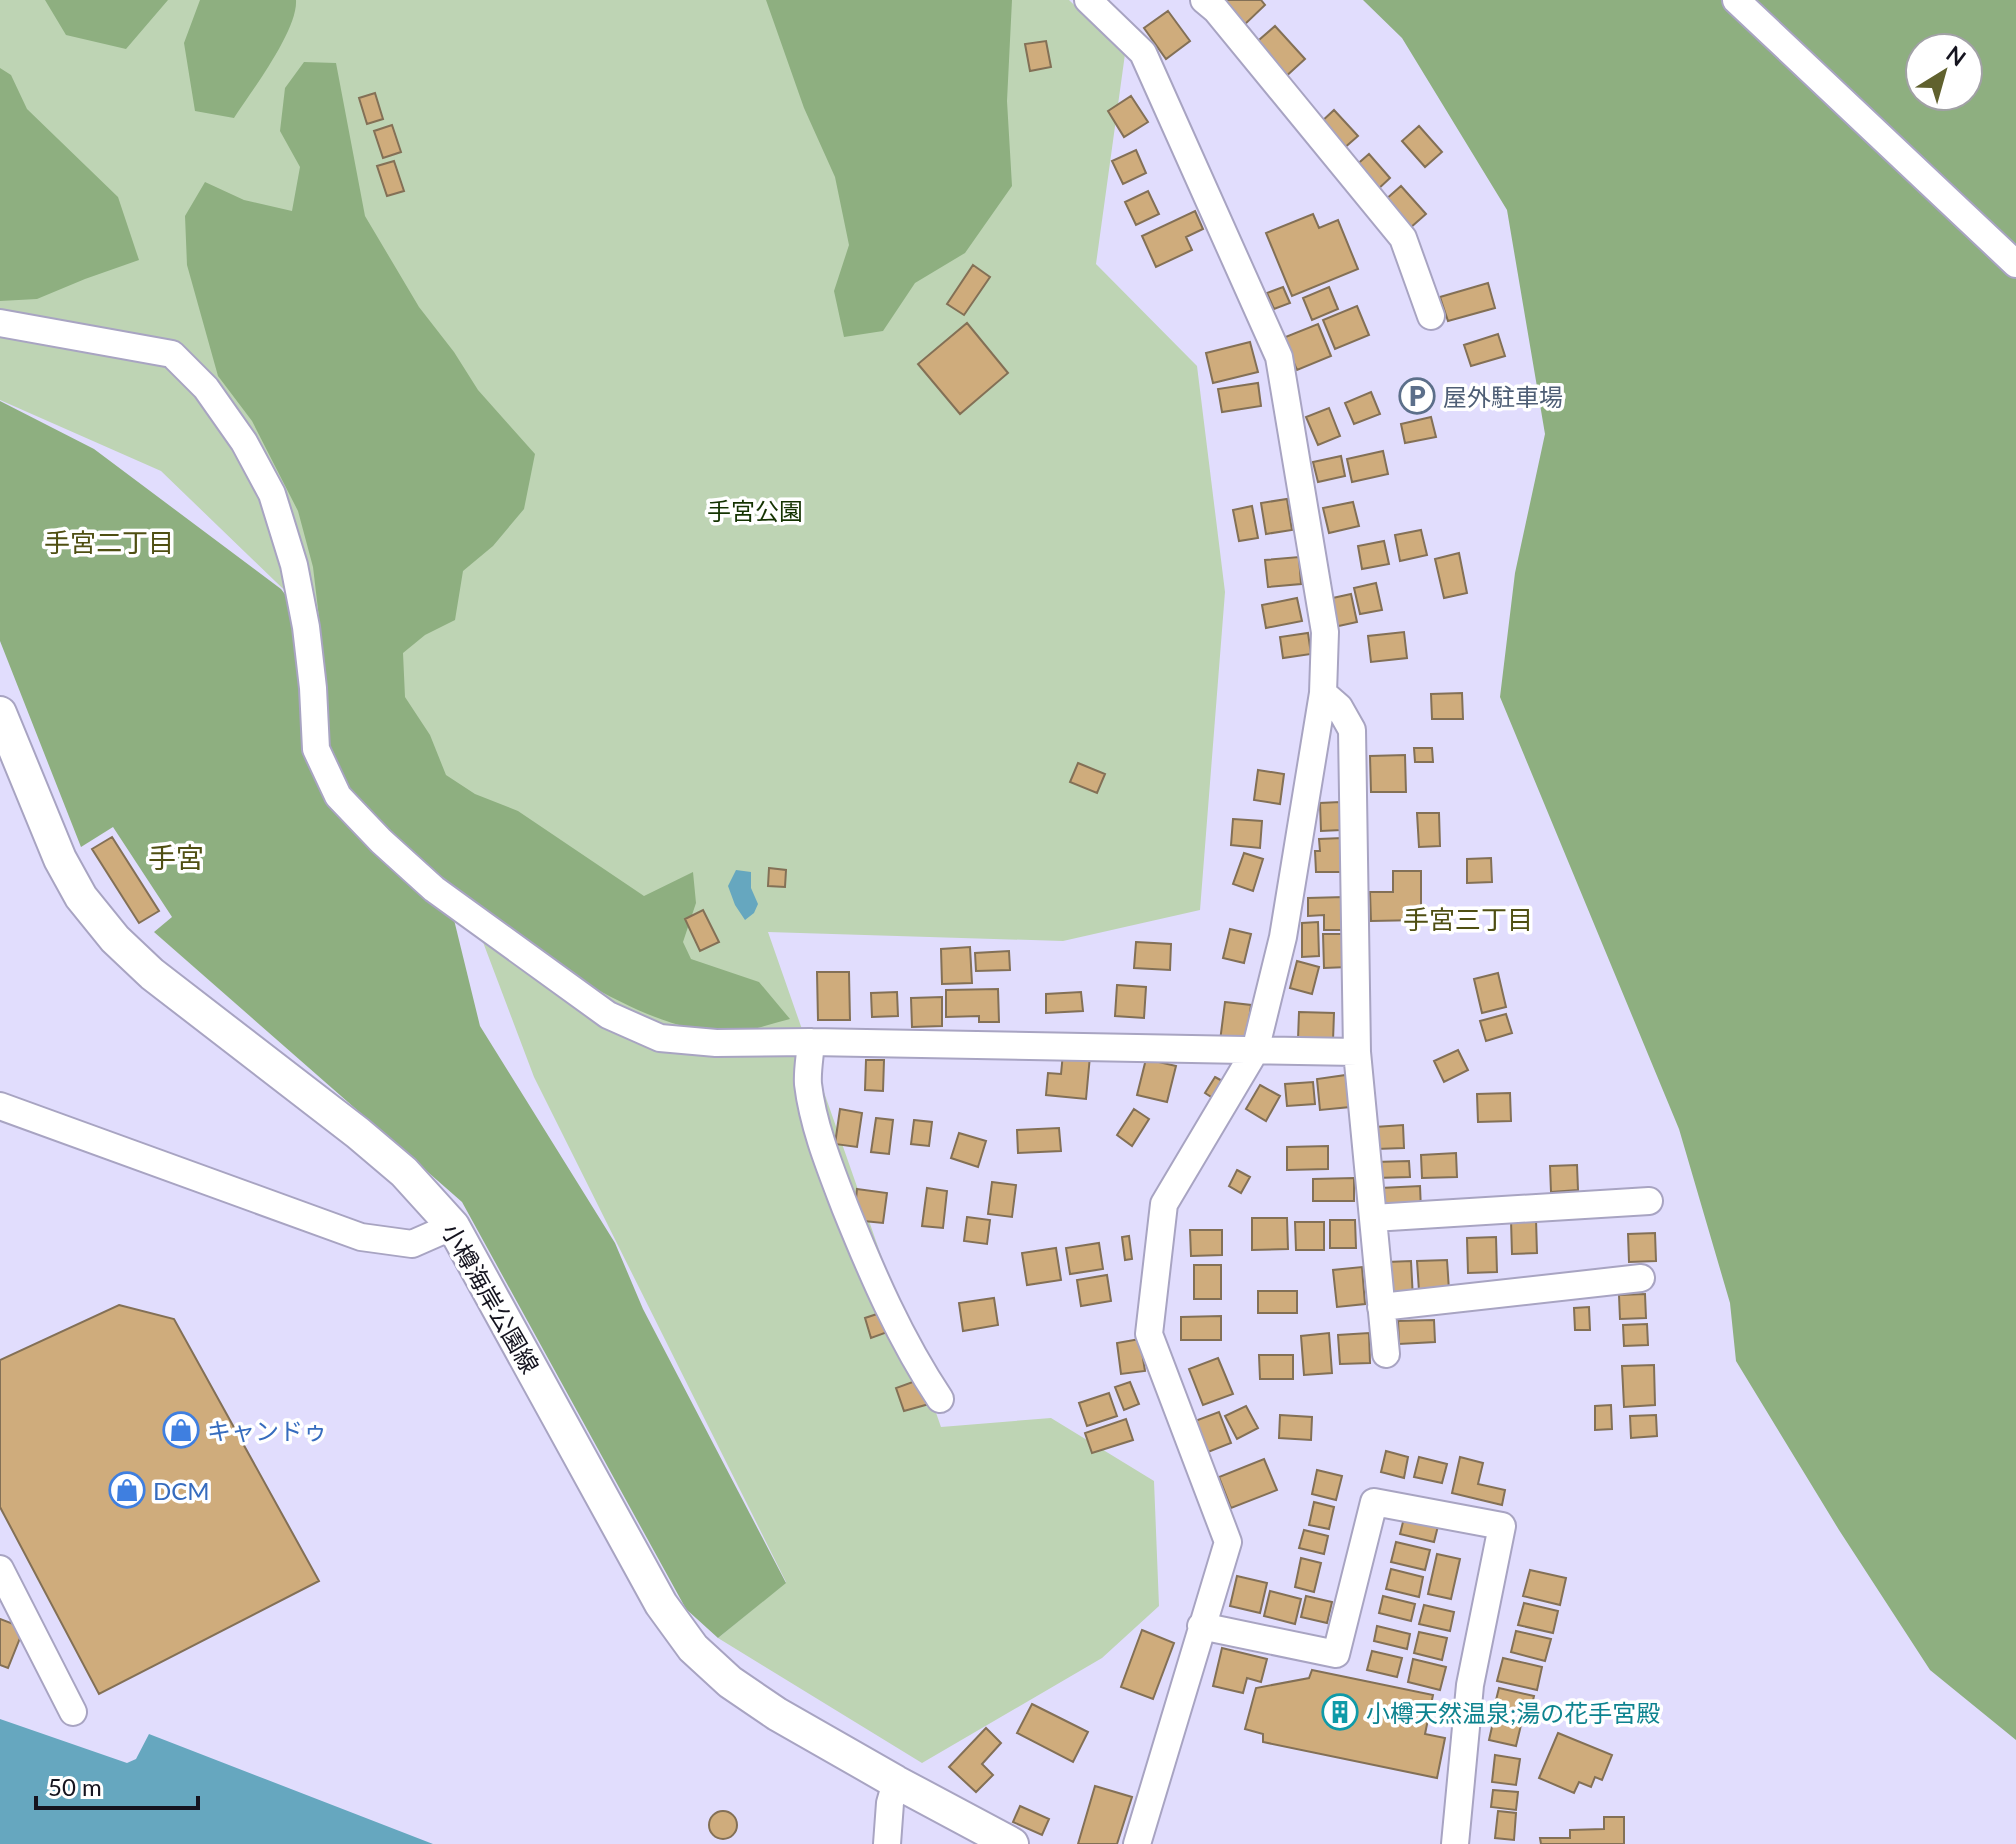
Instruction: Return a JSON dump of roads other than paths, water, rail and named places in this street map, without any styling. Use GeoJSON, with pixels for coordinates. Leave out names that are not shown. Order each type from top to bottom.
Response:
{"type":"FeatureCollection","features":[{"type":"Feature","properties":{"kind":"main road","name":"小樽海岸公園線"},"geometry":{"type":"LineString","coordinates":[[0,713],[60,859],[81,897],[115,939],[152,974],[404,1172],[453,1226],[661,1604],[693,1648],[730,1682],[777,1714],[1012,1844]]}},
{"type":"Feature","properties":{"kind":"street"},"geometry":{"type":"LineString","coordinates":[[1088,0],[1143,53],[1279,357],[1325,632],[1323,693],[1283,937],[1255,1051],[1164,1204],[1156,1255],[1149,1334],[1228,1542],[1137,1844]]}},
{"type":"Feature","properties":{"kind":"street"},"geometry":{"type":"LineString","coordinates":[[1204,0],[1216,10],[1403,238],[1431,316]]}},
{"type":"Feature","properties":{"kind":"street"},"geometry":{"type":"LineString","coordinates":[[1736,0],[2016,264]]}},
{"type":"Feature","properties":{"kind":"street"},"geometry":{"type":"LineString","coordinates":[[0,323],[172,354],[206,388],[244,442],[272,494],[294,565],[306,627],[316,749],[338,796],[381,841],[434,889],[608,1015],[660,1038],[716,1043],[1357,1052]]}},
{"type":"Feature","properties":{"kind":"street"},"geometry":{"type":"LineString","coordinates":[[1323,693],[1339,707],[1352,730],[1357,1052],[1386,1354]]}},
{"type":"Feature","properties":{"kind":"street"},"geometry":{"type":"LineString","coordinates":[[811,1042],[808,1080],[811,1106],[833,1175],[869,1266],[906,1345],[940,1399]]}},
{"type":"Feature","properties":{"kind":"street"},"geometry":{"type":"LineString","coordinates":[[0,1106],[361,1237],[412,1244],[453,1226]]}},
{"type":"Feature","properties":{"kind":"street"},"geometry":{"type":"LineString","coordinates":[[1373,1218],[1649,1201]]}},
{"type":"Feature","properties":{"kind":"street"},"geometry":{"type":"LineString","coordinates":[[1381,1307],[1641,1278]]}},
{"type":"Feature","properties":{"kind":"street"},"geometry":{"type":"LineString","coordinates":[[1201,1626],[1336,1654],[1374,1502],[1502,1526],[1470,1685],[1455,1844]]}},
{"type":"Feature","properties":{"kind":"street"},"geometry":{"type":"LineString","coordinates":[[0,1569],[73,1712]]}},
{"type":"Feature","properties":{"kind":"street"},"geometry":{"type":"LineString","coordinates":[[887,1844],[890,1803],[896,1782]]}},
{"type":"Feature","properties":{"kind":"water"},"geometry":{"type":"Polygon","coordinates":[[[736,870],[751,872],[751,888],[758,904],[754,913],[745,920],[728,886],[736,870]]]}},
{"type":"Feature","properties":{"kind":"water"},"geometry":{"type":"Polygon","coordinates":[[[0,1719],[127,1763],[136,1759],[149,1734],[433,1844],[0,1844],[0,1719]]]}},
{"type":"Feature","properties":{"kind":"place","name":"屋外駐車場"},"geometry":{"type":"Point","coordinates":[1417,396]}},
{"type":"Feature","properties":{"kind":"place","name":"キャンドゥ"},"geometry":{"type":"Point","coordinates":[181,1430]}},
{"type":"Feature","properties":{"kind":"place","name":"DCM"},"geometry":{"type":"Point","coordinates":[127,1490]}},
{"type":"Feature","properties":{"kind":"place","name":"小樽天然温泉;湯の花手宮殿"},"geometry":{"type":"Point","coordinates":[1340,1712]}},
{"type":"Feature","properties":{"kind":"district","name":"手宮二丁目"},"geometry":{"type":"Point","coordinates":[109,542]}},
{"type":"Feature","properties":{"kind":"district","name":"手宮"},"geometry":{"type":"Point","coordinates":[176,857]}},
{"type":"Feature","properties":{"kind":"district","name":"手宮三丁目"},"geometry":{"type":"Point","coordinates":[1468,919]}},
{"type":"Feature","properties":{"kind":"park label","name":"手宮公園"},"geometry":{"type":"Point","coordinates":[755,510]}}]}
